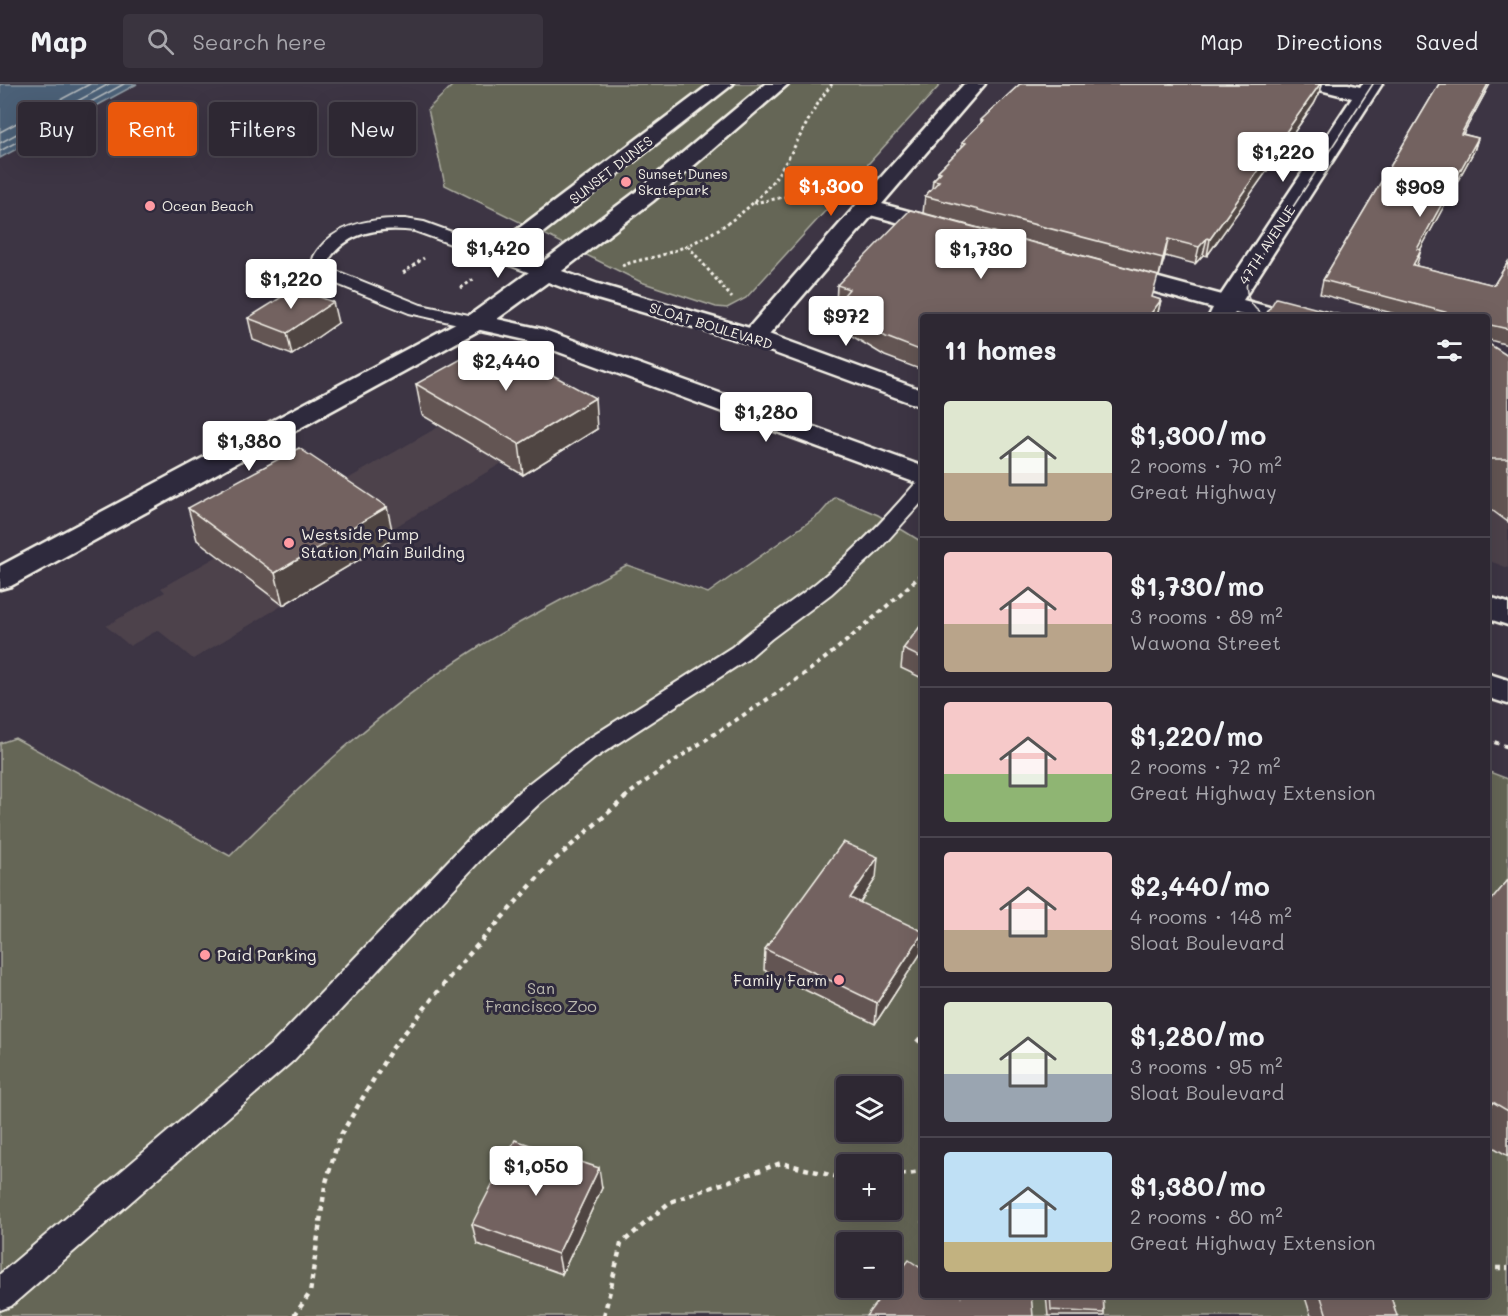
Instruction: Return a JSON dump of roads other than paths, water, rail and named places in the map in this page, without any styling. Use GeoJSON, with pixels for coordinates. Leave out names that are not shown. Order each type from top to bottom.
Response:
{"type":"FeatureCollection","features":[{"type":"Feature","properties":{"kind":"street","name":"SUNSET DUNES"},"geometry":{"type":"LineString","coordinates":[[499,255],[723,84]]}},
{"type":"Feature","properties":{"kind":"street"},"geometry":{"type":"LineString","coordinates":[[0,579],[476,322],[645,196],[778,84]]}},
{"type":"Feature","properties":{"kind":"street"},"geometry":{"type":"LineString","coordinates":[[754,337],[975,84]]}},
{"type":"Feature","properties":{"kind":"street"},"geometry":{"type":"LineString","coordinates":[[1319,84],[1369,89]]}},
{"type":"Feature","properties":{"kind":"street","name":"47TH AVENUE"},"geometry":{"type":"LineString","coordinates":[[1225,310],[1369,89]]}},
{"type":"Feature","properties":{"kind":"street"},"geometry":{"type":"LineString","coordinates":[[867,207],[968,234]]}},
{"type":"Feature","properties":{"kind":"street"},"geometry":{"type":"LineString","coordinates":[[1095,268],[1225,310],[1258,314]]}},
{"type":"Feature","properties":{"kind":"street","name":"SLOAT BOULEVARD"},"geometry":{"type":"LineString","coordinates":[[545,272],[589,289],[754,337],[920,398]]}},
{"type":"Feature","properties":{"kind":"street"},"geometry":{"type":"LineString","coordinates":[[476,322],[533,334],[920,475]]}},
{"type":"Feature","properties":{"kind":"street"},"geometry":{"type":"LineString","coordinates":[[1490,607],[1508,614]]}},
{"type":"Feature","properties":{"kind":"street"},"geometry":{"type":"LineString","coordinates":[[1490,685],[1508,692]]}},
{"type":"Feature","properties":{"kind":"lane","name":"SLOAT BOULEVARD"},"geometry":{"type":"LineString","coordinates":[[476,322],[416,309],[328,274],[321,266],[321,258],[325,251],[355,230],[394,223],[418,226],[545,272]]}},
{"type":"Feature","properties":{"kind":"lane"},"geometry":{"type":"LineString","coordinates":[[0,1295],[284,1052],[479,845],[532,795],[586,752],[740,653],[759,634],[835,579],[893,523],[920,491]]}},
{"type":"Feature","properties":{"kind":"water"},"geometry":{"type":"Polygon","coordinates":[[[0,84],[137,84],[96,106],[96,102],[18,102],[18,148],[0,158],[0,84]]]}},
{"type":"Feature","properties":{"kind":"tram line"},"geometry":{"type":"LineString","coordinates":[[1262,314],[1255,308],[1247,294],[1248,276],[1373,84]]}},
{"type":"Feature","properties":{"kind":"place","name":"Sunset Dunes Skatepark"},"geometry":{"type":"Point","coordinates":[626,182]}},
{"type":"Feature","properties":{"kind":"place","name":"Ocean Beach"},"geometry":{"type":"Point","coordinates":[150,206]}},
{"type":"Feature","properties":{"kind":"place","name":"Westside Pump Station Main Building"},"geometry":{"type":"Point","coordinates":[289,543]}},
{"type":"Feature","properties":{"kind":"place","name":"Paid Parking"},"geometry":{"type":"Point","coordinates":[205,955]}},
{"type":"Feature","properties":{"kind":"place","name":"Family Farm"},"geometry":{"type":"Point","coordinates":[839,980]}},
{"type":"Feature","properties":{"kind":"park label","name":"San Francisco Zoo"},"geometry":{"type":"Point","coordinates":[541,997]}}]}
